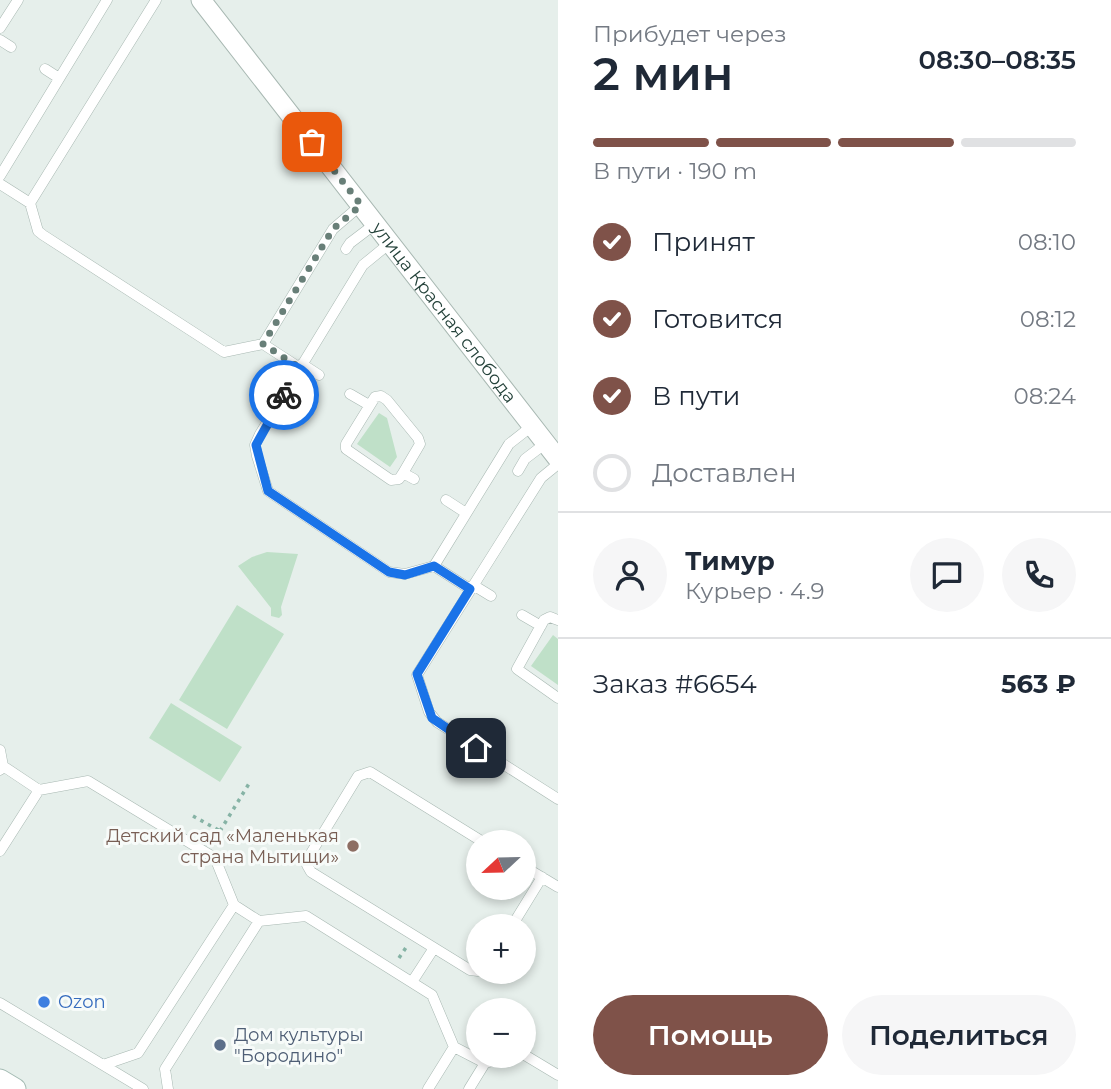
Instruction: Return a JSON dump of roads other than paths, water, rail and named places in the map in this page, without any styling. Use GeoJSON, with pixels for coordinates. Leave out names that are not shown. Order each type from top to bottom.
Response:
{"type":"FeatureCollection","features":[{"type":"Feature","properties":{"kind":"main road"},"geometry":{"type":"LineString","coordinates":[[0,1080],[15,1089]]}},
{"type":"Feature","properties":{"kind":"street","name":"улица Красная слобода"},"geometry":{"type":"LineString","coordinates":[[201,0],[552,451]]}},
{"type":"Feature","properties":{"kind":"lane"},"geometry":{"type":"LineString","coordinates":[[0,28],[18,0]]}},
{"type":"Feature","properties":{"kind":"lane"},"geometry":{"type":"LineString","coordinates":[[0,176],[107,0]]}},
{"type":"Feature","properties":{"kind":"lane"},"geometry":{"type":"LineString","coordinates":[[30,203],[156,0]]}},
{"type":"Feature","properties":{"kind":"lane"},"geometry":{"type":"LineString","coordinates":[[0,40],[11,47]]}},
{"type":"Feature","properties":{"kind":"lane"},"geometry":{"type":"LineString","coordinates":[[45,69],[59,79]]}},
{"type":"Feature","properties":{"kind":"lane"},"geometry":{"type":"LineString","coordinates":[[0,184],[30,203],[38,230],[43,236],[217,349],[231,352],[263,344],[319,375]]}},
{"type":"Feature","properties":{"kind":"lane"},"geometry":{"type":"LineString","coordinates":[[263,344],[333,229],[361,205]]}},
{"type":"Feature","properties":{"kind":"lane"},"geometry":{"type":"LineString","coordinates":[[346,249],[375,223]]}},
{"type":"Feature","properties":{"kind":"lane"},"geometry":{"type":"LineString","coordinates":[[390,243],[363,265],[256,445],[268,491],[389,572],[405,575],[434,566],[509,444],[532,426]]}},
{"type":"Feature","properties":{"kind":"lane"},"geometry":{"type":"LineString","coordinates":[[350,394],[369,405]]}},
{"type":"Feature","properties":{"kind":"lane"},"geometry":{"type":"LineString","coordinates":[[375,397],[385,398],[418,438],[419,449],[403,472],[399,479],[391,480],[346,449],[346,444],[375,397]]}},
{"type":"Feature","properties":{"kind":"lane"},"geometry":{"type":"LineString","coordinates":[[518,471],[525,459],[552,451]]}},
{"type":"Feature","properties":{"kind":"lane"},"geometry":{"type":"LineString","coordinates":[[558,464],[541,478],[417,674],[429,712],[437,722],[558,799]]}},
{"type":"Feature","properties":{"kind":"lane"},"geometry":{"type":"LineString","coordinates":[[403,472],[414,479]]}},
{"type":"Feature","properties":{"kind":"lane"},"geometry":{"type":"LineString","coordinates":[[446,500],[466,513]]}},
{"type":"Feature","properties":{"kind":"lane"},"geometry":{"type":"LineString","coordinates":[[434,566],[491,596]]}},
{"type":"Feature","properties":{"kind":"lane"},"geometry":{"type":"LineString","coordinates":[[522,615],[541,626]]}},
{"type":"Feature","properties":{"kind":"lane"},"geometry":{"type":"LineString","coordinates":[[558,620],[547,618],[517,669],[558,698]]}},
{"type":"Feature","properties":{"kind":"lane"},"geometry":{"type":"LineString","coordinates":[[0,750],[1,769],[39,790],[88,781],[215,858],[233,905],[259,921],[306,916],[412,982],[432,995],[454,1046],[466,1053]]}},
{"type":"Feature","properties":{"kind":"lane"},"geometry":{"type":"LineString","coordinates":[[466,831],[370,772],[364,773],[358,776],[308,858],[307,865],[311,872],[466,968]]}},
{"type":"Feature","properties":{"kind":"lane"},"geometry":{"type":"LineString","coordinates":[[0,851],[39,790]]}},
{"type":"Feature","properties":{"kind":"lane"},"geometry":{"type":"LineString","coordinates":[[536,874],[558,887]]}},
{"type":"Feature","properties":{"kind":"lane"},"geometry":{"type":"LineString","coordinates":[[519,914],[542,877]]}},
{"type":"Feature","properties":{"kind":"lane"},"geometry":{"type":"LineString","coordinates":[[103,1065],[138,1053],[233,905]]}},
{"type":"Feature","properties":{"kind":"lane"},"geometry":{"type":"LineString","coordinates":[[168,1089],[165,1069],[259,921]]}},
{"type":"Feature","properties":{"kind":"lane"},"geometry":{"type":"LineString","coordinates":[[412,982],[434,948]]}},
{"type":"Feature","properties":{"kind":"lane"},"geometry":{"type":"LineString","coordinates":[[0,1003],[143,1089]]}},
{"type":"Feature","properties":{"kind":"lane"},"geometry":{"type":"LineString","coordinates":[[428,1089],[454,1046]]}},
{"type":"Feature","properties":{"kind":"lane"},"geometry":{"type":"LineString","coordinates":[[536,1062],[558,1075]]}},
{"type":"Feature","properties":{"kind":"lane"},"geometry":{"type":"LineString","coordinates":[[469,1089],[482,1068]]}},
{"type":"Feature","properties":{"kind":"place","name":"Детский сад «Маленькая страна Мытищи»"},"geometry":{"type":"Point","coordinates":[353,846]}},
{"type":"Feature","properties":{"kind":"place","name":"Ozon"},"geometry":{"type":"Point","coordinates":[44,1002]}},
{"type":"Feature","properties":{"kind":"place","name":"Дом культуры \"Бородино\""},"geometry":{"type":"Point","coordinates":[220,1045]}}]}
